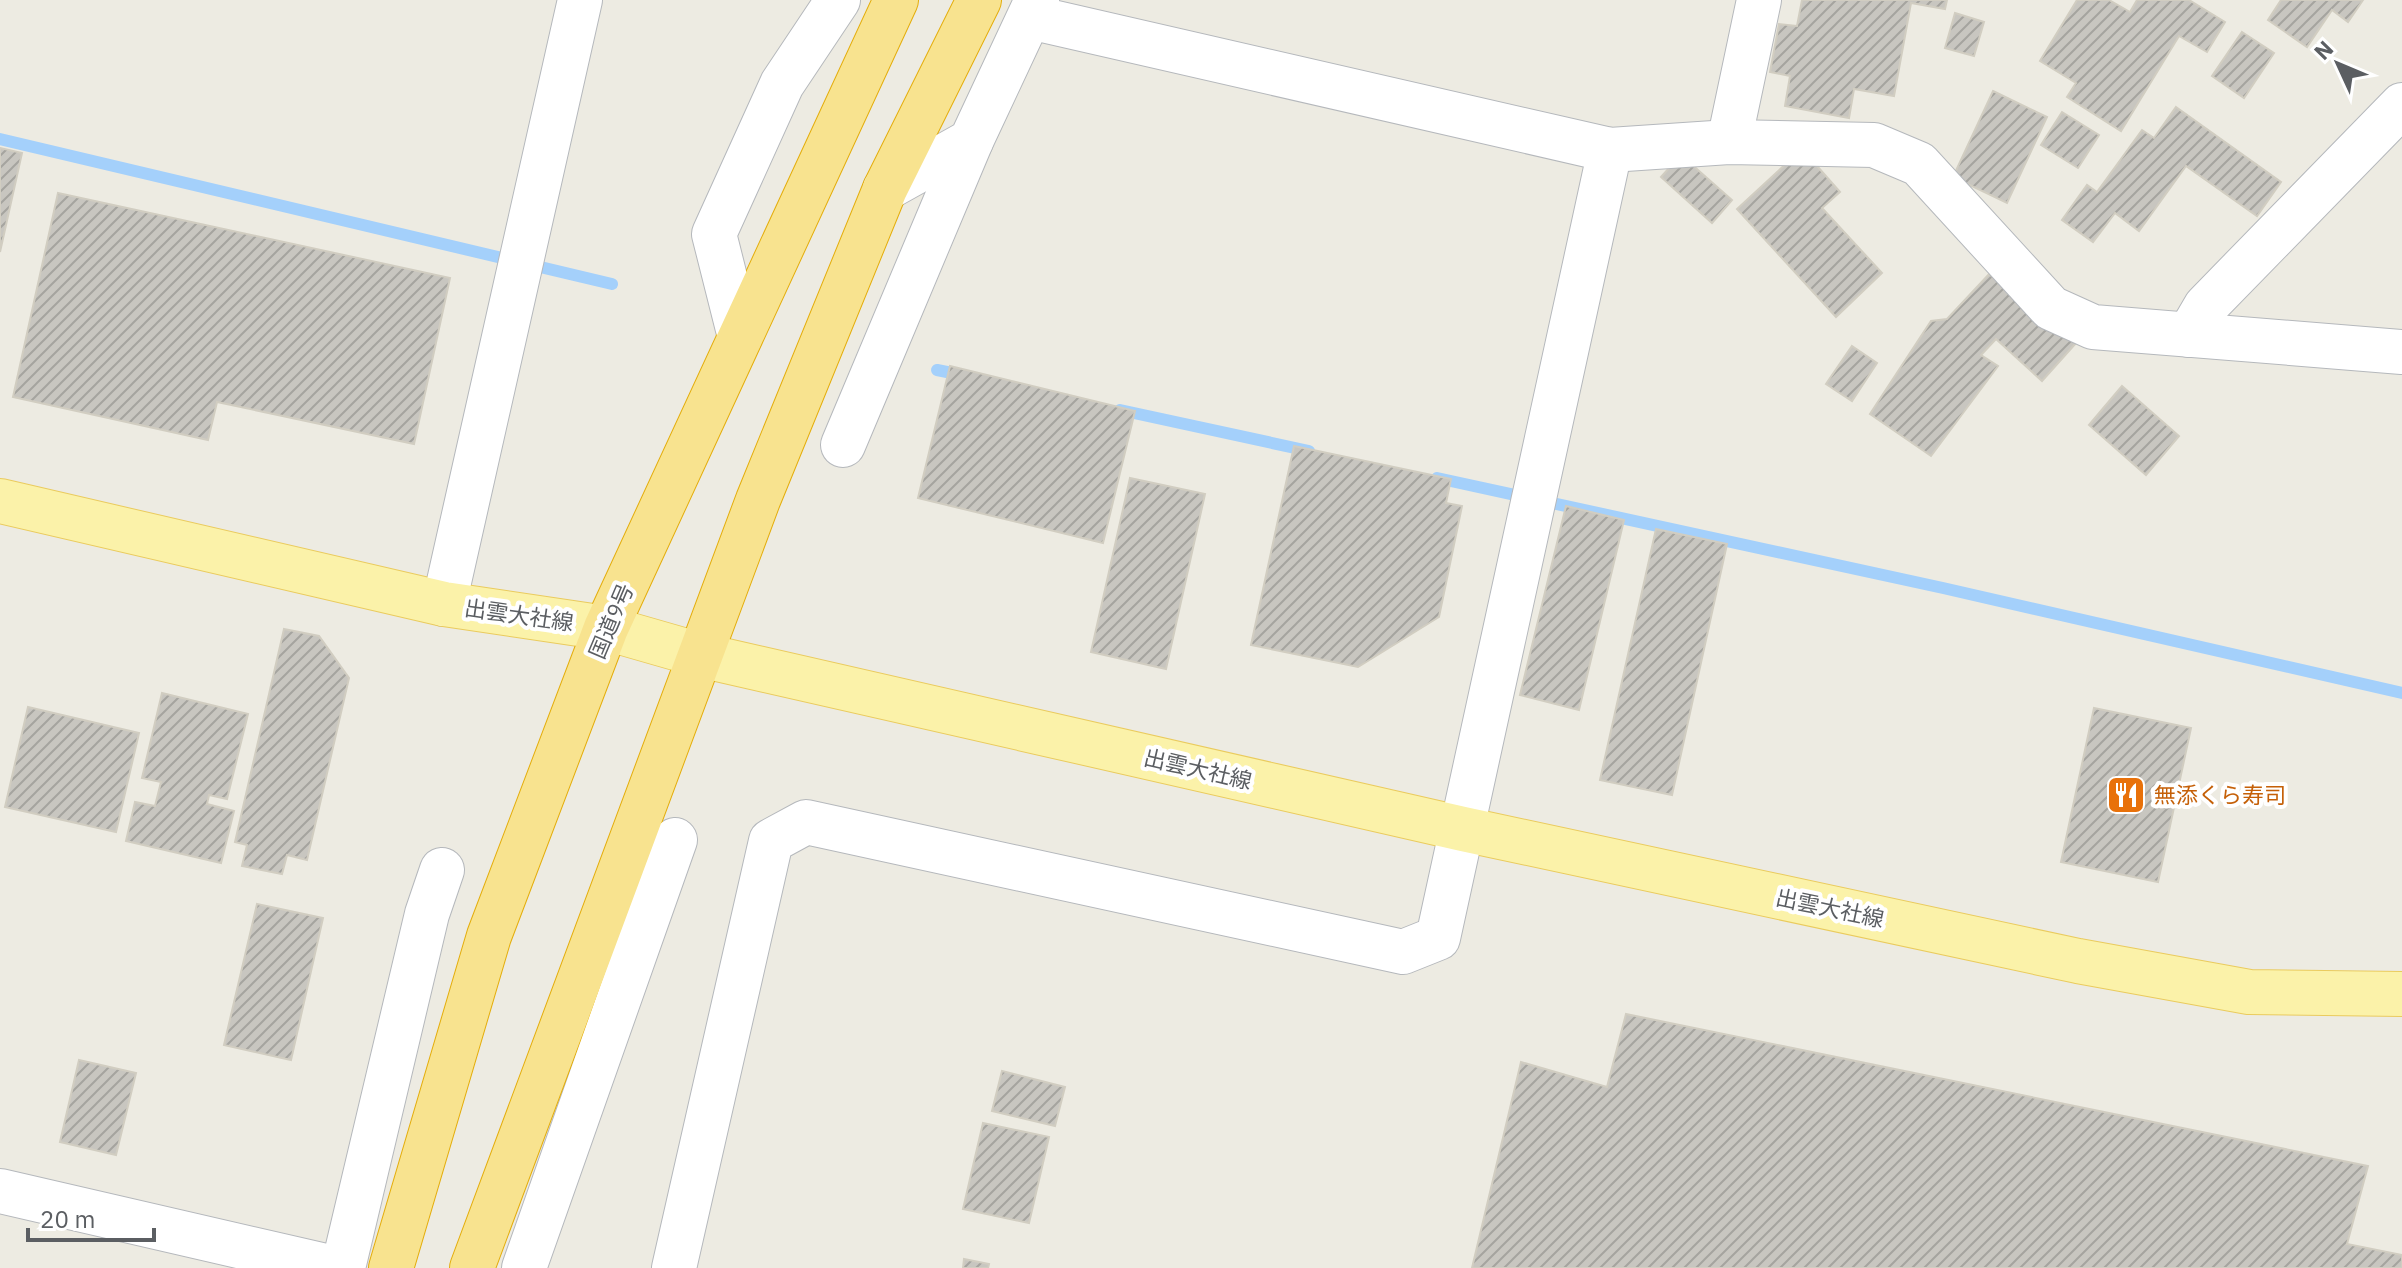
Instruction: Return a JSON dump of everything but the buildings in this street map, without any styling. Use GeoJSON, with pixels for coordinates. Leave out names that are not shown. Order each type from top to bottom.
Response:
{"type":"FeatureCollection","features":[{"type":"Feature","properties":{"kind":"highway","name":"国道9号"},"geometry":{"type":"LineString","coordinates":[[391,1268],[489,936],[606,628],[896,0]]}},
{"type":"Feature","properties":{"kind":"highway"},"geometry":{"type":"LineString","coordinates":[[472,1268],[758,500],[885,189],[979,0]]}},
{"type":"Feature","properties":{"kind":"main road","name":"出雲大社線"},"geometry":{"type":"LineString","coordinates":[[0,501],[444,604],[606,628],[700,655],[1463,829],[2078,961],[2249,992],[2402,994]]}},
{"type":"Feature","properties":{"kind":"street"},"geometry":{"type":"LineString","coordinates":[[444,604],[580,0]]}},
{"type":"Feature","properties":{"kind":"street"},"geometry":{"type":"LineString","coordinates":[[740,337],[714,234],[782,84],[838,0]]}},
{"type":"Feature","properties":{"kind":"street"},"geometry":{"type":"LineString","coordinates":[[1729,142],[1759,0]]}},
{"type":"Feature","properties":{"kind":"street"},"geometry":{"type":"LineString","coordinates":[[843,445],[971,141],[1034,8],[1610,150],[1729,142],[1874,145],[1919,164],[2051,308],[2093,327],[2402,352]]}},
{"type":"Feature","properties":{"kind":"street"},"geometry":{"type":"LineString","coordinates":[[2189,335],[2206,306],[2402,105]]}},
{"type":"Feature","properties":{"kind":"street"},"geometry":{"type":"LineString","coordinates":[[885,189],[971,141]]}},
{"type":"Feature","properties":{"kind":"street"},"geometry":{"type":"LineString","coordinates":[[674,1268],[771,841],[806,822],[1403,952],[1438,938],[1610,150]]}},
{"type":"Feature","properties":{"kind":"street"},"geometry":{"type":"LineString","coordinates":[[524,1268],[675,840]]}},
{"type":"Feature","properties":{"kind":"street"},"geometry":{"type":"LineString","coordinates":[[623,860],[648,918]]}},
{"type":"Feature","properties":{"kind":"street"},"geometry":{"type":"LineString","coordinates":[[343,1268],[427,914],[442,870]]}},
{"type":"Feature","properties":{"kind":"street"},"geometry":{"type":"LineString","coordinates":[[375,1137],[448,1078]]}},
{"type":"Feature","properties":{"kind":"street"},"geometry":{"type":"LineString","coordinates":[[0,1191],[334,1268]]}},
{"type":"Feature","properties":{"kind":"waterway"},"geometry":{"type":"LineString","coordinates":[[0,139],[612,284]]}},
{"type":"Feature","properties":{"kind":"waterway"},"geometry":{"type":"LineString","coordinates":[[937,370],[962,375]]}},
{"type":"Feature","properties":{"kind":"waterway"},"geometry":{"type":"LineString","coordinates":[[1120,410],[1309,451]]}},
{"type":"Feature","properties":{"kind":"waterway"},"geometry":{"type":"LineString","coordinates":[[1437,478],[1943,588],[2402,693]]}},
{"type":"Feature","properties":{"kind":"place","name":"無添くら寿司"},"geometry":{"type":"Point","coordinates":[2126,795]}}]}
